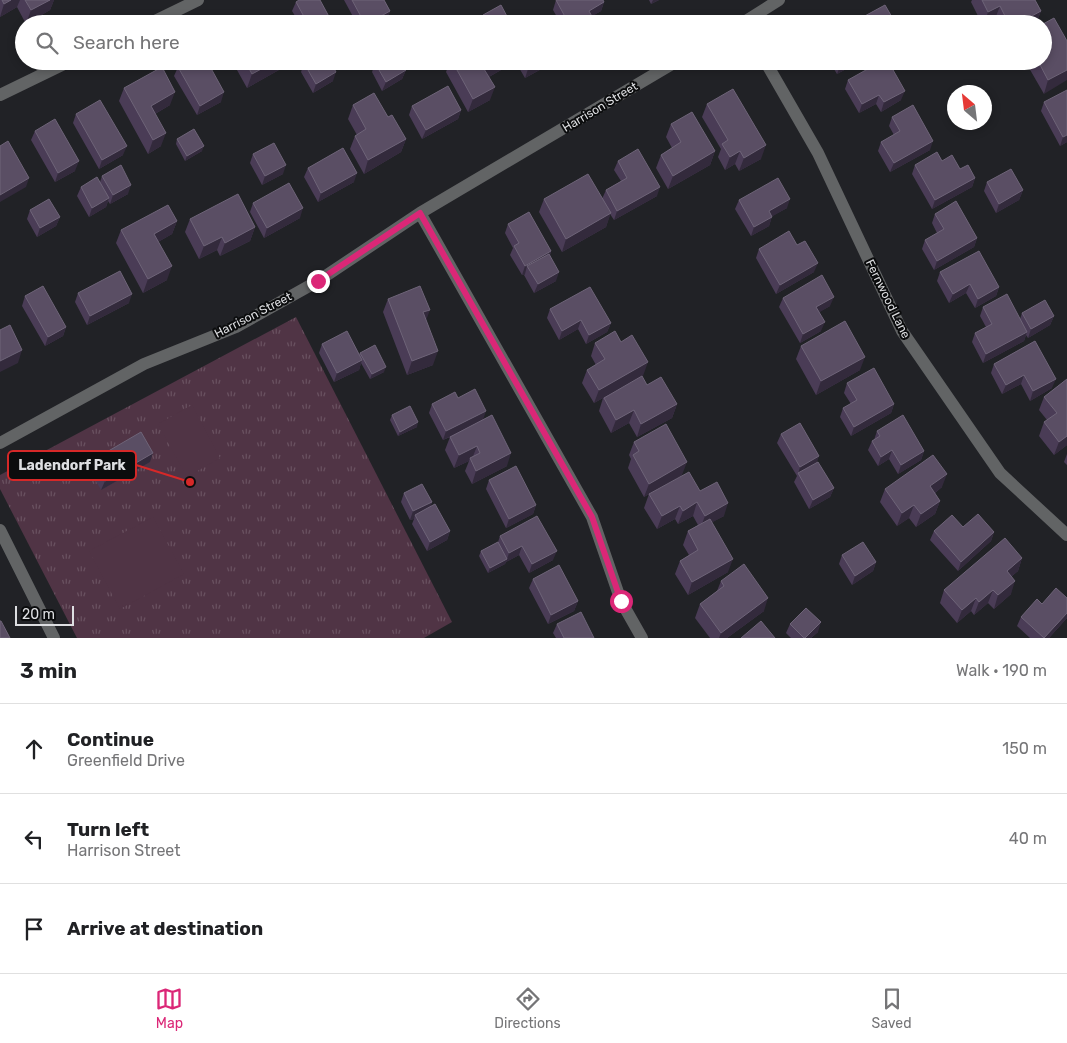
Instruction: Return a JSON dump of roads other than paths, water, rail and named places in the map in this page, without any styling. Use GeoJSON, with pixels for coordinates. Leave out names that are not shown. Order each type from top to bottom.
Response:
{"type":"FeatureCollection","features":[{"type":"Feature","properties":{"kind":"street"},"geometry":{"type":"LineString","coordinates":[[167,15],[198,0]]}},
{"type":"Feature","properties":{"kind":"street"},"geometry":{"type":"LineString","coordinates":[[755,15],[779,0]]}},
{"type":"Feature","properties":{"kind":"street"},"geometry":{"type":"LineString","coordinates":[[0,95],[51,70]]}},
{"type":"Feature","properties":{"kind":"street","name":"Harrison Street"},"geometry":{"type":"LineString","coordinates":[[0,443],[144,364],[236,327],[318,281],[420,213],[662,70]]}},
{"type":"Feature","properties":{"kind":"street","name":"Fernwood Lane"},"geometry":{"type":"LineString","coordinates":[[770,70],[818,153],[902,332],[1000,473],[1067,535]]}},
{"type":"Feature","properties":{"kind":"street"},"geometry":{"type":"LineString","coordinates":[[420,213],[592,517],[621,601],[642,638]]}},
{"type":"Feature","properties":{"kind":"street"},"geometry":{"type":"LineString","coordinates":[[0,530],[54,638]]}},
{"type":"Feature","properties":{"kind":"place","name":"Ladendorf Park"},"geometry":{"type":"Point","coordinates":[190,482]}}]}
